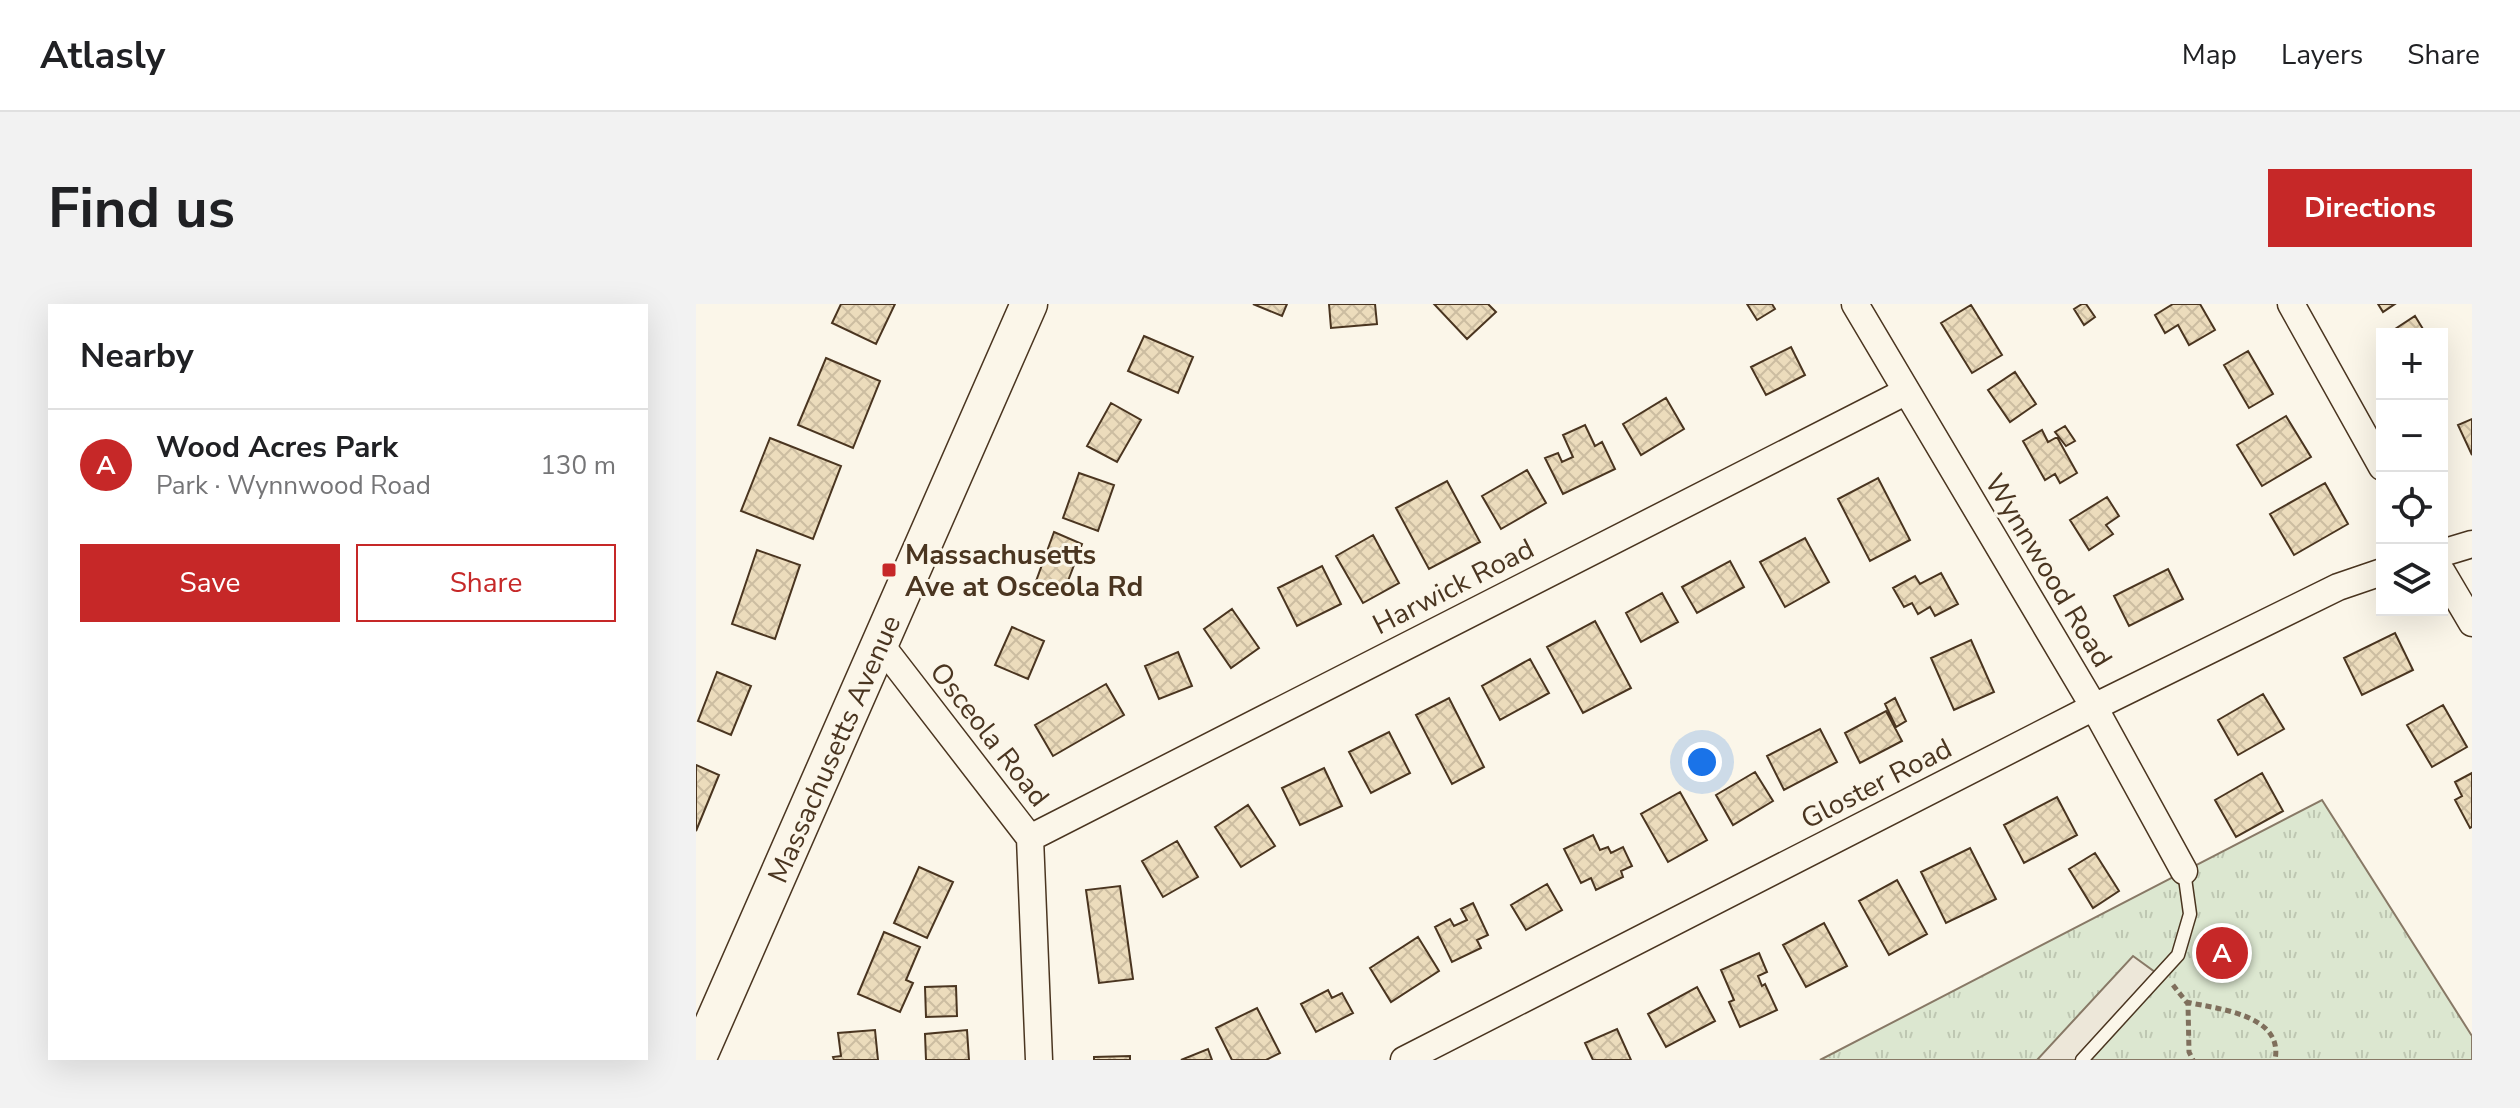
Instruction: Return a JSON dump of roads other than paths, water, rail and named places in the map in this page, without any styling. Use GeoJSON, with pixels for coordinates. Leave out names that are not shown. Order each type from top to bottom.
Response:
{"type":"FeatureCollection","features":[{"type":"Feature","properties":{"kind":"main road","name":"Massachusetts Avenue"},"geometry":{"type":"LineString","coordinates":[[697,1060],[1029,304]]}},
{"type":"Feature","properties":{"kind":"street","name":"Wynnwood Road"},"geometry":{"type":"LineString","coordinates":[[1855,304],[2094,707],[2184,871]]}},
{"type":"Feature","properties":{"kind":"street"},"geometry":{"type":"LineString","coordinates":[[2291,304],[2376,456]]}},
{"type":"Feature","properties":{"kind":"street","name":"Harwick Road"},"geometry":{"type":"LineString","coordinates":[[1030,838],[1905,392]]}},
{"type":"Feature","properties":{"kind":"street"},"geometry":{"type":"LineString","coordinates":[[2448,551],[2472,544]]}},
{"type":"Feature","properties":{"kind":"street","name":"Gloster Road"},"geometry":{"type":"LineString","coordinates":[[1404,1060],[2094,707],[2338,587],[2376,574]]}},
{"type":"Feature","properties":{"kind":"street"},"geometry":{"type":"LineString","coordinates":[[2448,582],[2472,623]]}},
{"type":"Feature","properties":{"kind":"street","name":"Osceola Road"},"geometry":{"type":"LineString","coordinates":[[881,645],[1030,838],[1039,1060]]}},
{"type":"Feature","properties":{"kind":"lane"},"geometry":{"type":"LineString","coordinates":[[2082,1060],[2178,955],[2190,914],[2184,871]]}},
{"type":"Feature","properties":{"kind":"place","name":"Massachusetts Ave at Osceola Rd"},"geometry":{"type":"Point","coordinates":[889,570]}},
{"type":"Feature","properties":{"kind":"place","name":"Wood Acres Park"},"geometry":{"type":"Point","coordinates":[2222,953]}}]}
